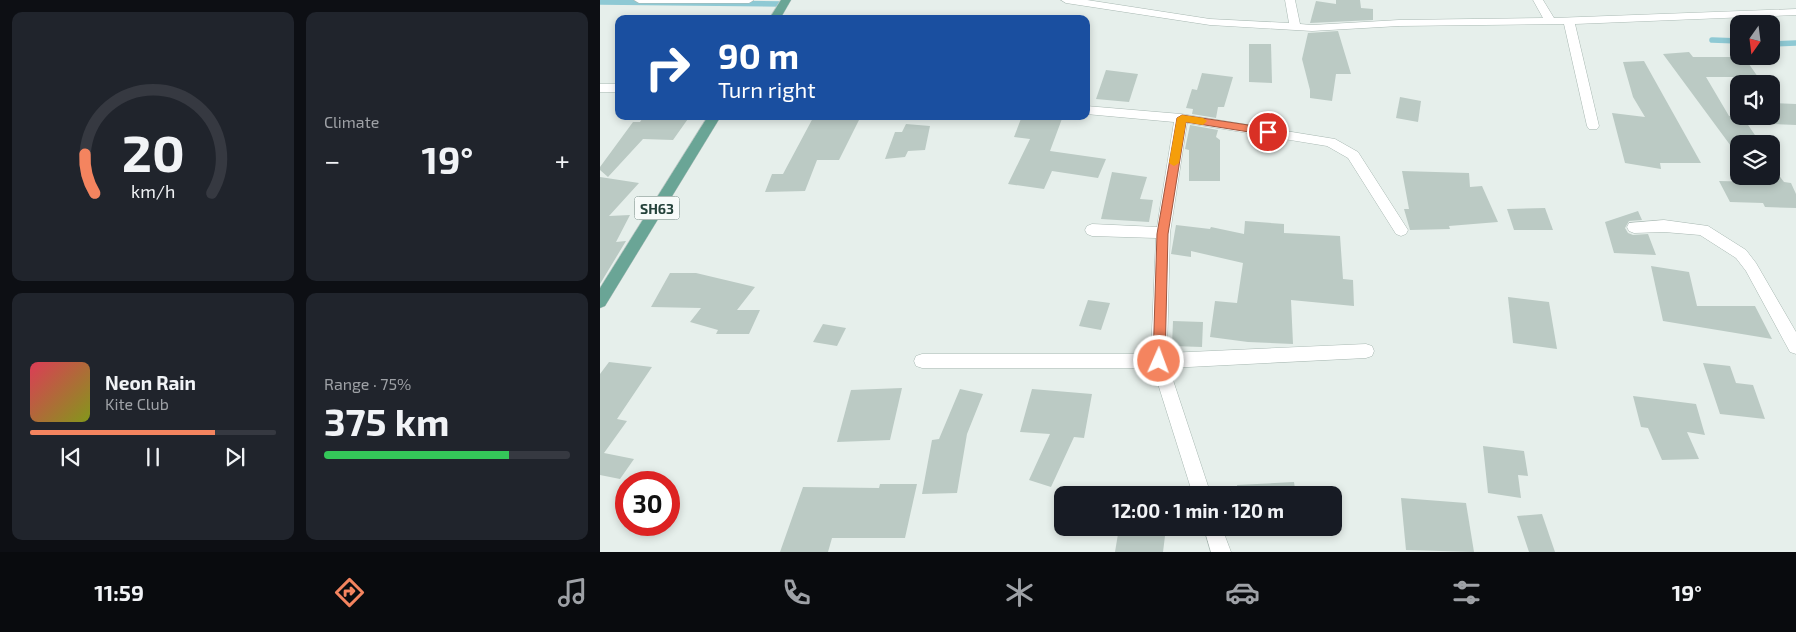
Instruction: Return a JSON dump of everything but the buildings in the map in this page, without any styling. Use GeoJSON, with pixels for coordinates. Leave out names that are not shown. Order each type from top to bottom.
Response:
{"type":"FeatureCollection","features":[{"type":"Feature","properties":{"kind":"main road"},"geometry":{"type":"LineString","coordinates":[[777,15],[786,0]]}},
{"type":"Feature","properties":{"kind":"main road","name":"SH63"},"geometry":{"type":"LineString","coordinates":[[600,301],[712,120]]}},
{"type":"Feature","properties":{"kind":"street"},"geometry":{"type":"LineString","coordinates":[[639,0],[749,0]]}},
{"type":"Feature","properties":{"kind":"street"},"geometry":{"type":"LineString","coordinates":[[1066,0],[1210,22],[1294,27],[1552,22],[1790,12]]}},
{"type":"Feature","properties":{"kind":"street"},"geometry":{"type":"LineString","coordinates":[[1290,0],[1294,27]]}},
{"type":"Feature","properties":{"kind":"street"},"geometry":{"type":"LineString","coordinates":[[1538,0],[1552,22]]}},
{"type":"Feature","properties":{"kind":"street"},"geometry":{"type":"LineString","coordinates":[[1773,0],[1790,12]]}},
{"type":"Feature","properties":{"kind":"street"},"geometry":{"type":"LineString","coordinates":[[1569,21],[1593,126]]}},
{"type":"Feature","properties":{"kind":"street"},"geometry":{"type":"LineString","coordinates":[[600,88],[615,88]]}},
{"type":"Feature","properties":{"kind":"street"},"geometry":{"type":"LineString","coordinates":[[1090,110],[1182,118],[1330,142],[1353,154],[1401,230]]}},
{"type":"Feature","properties":{"kind":"street"},"geometry":{"type":"LineString","coordinates":[[1182,118],[1163,234],[1159,361],[1199,486]]}},
{"type":"Feature","properties":{"kind":"street"},"geometry":{"type":"LineString","coordinates":[[1634,227],[1664,226],[1703,230],[1741,254],[1751,267],[1796,347]]}},
{"type":"Feature","properties":{"kind":"street"},"geometry":{"type":"LineString","coordinates":[[1092,230],[1163,234]]}},
{"type":"Feature","properties":{"kind":"street"},"geometry":{"type":"LineString","coordinates":[[922,361],[1159,361],[1366,351]]}},
{"type":"Feature","properties":{"kind":"street"},"geometry":{"type":"LineString","coordinates":[[1216,536],[1221,552]]}},
{"type":"Feature","properties":{"kind":"waterway"},"geometry":{"type":"LineString","coordinates":[[600,2],[781,4]]}},
{"type":"Feature","properties":{"kind":"waterway"},"geometry":{"type":"LineString","coordinates":[[1712,40],[1730,41]]}},
{"type":"Feature","properties":{"kind":"waterway"},"geometry":{"type":"LineString","coordinates":[[1780,44],[1796,43]]}},
{"type":"Feature","properties":{"kind":"slow traffic"},"geometry":{"type":"LineString","coordinates":[[1174,163],[1182,118],[1203,121]]}},
{"type":"Feature","properties":{"kind":"route"},"geometry":{"type":"LineString","coordinates":[[1159,361],[1163,234],[1182,118],[1268,132]]}}]}
